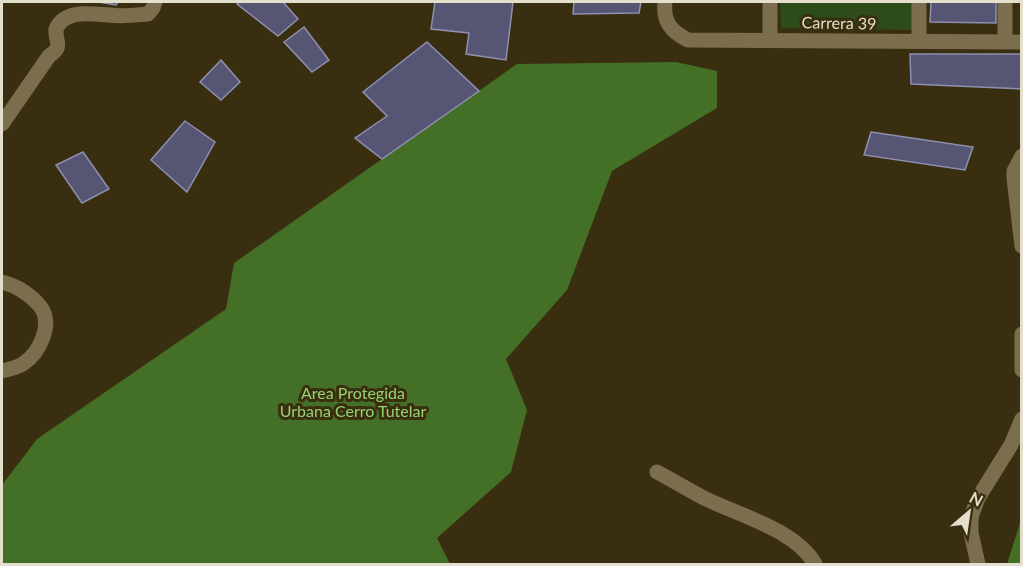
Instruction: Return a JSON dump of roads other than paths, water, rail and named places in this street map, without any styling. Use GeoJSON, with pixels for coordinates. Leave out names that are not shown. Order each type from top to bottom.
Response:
{"type":"FeatureCollection","features":[{"type":"Feature","properties":{"kind":"street"},"geometry":{"type":"LineString","coordinates":[[2,124],[49,56],[57,50],[59,43],[56,29],[61,22],[82,13],[148,14],[155,2]]}},
{"type":"Feature","properties":{"kind":"street","name":"Carrera 39"},"geometry":{"type":"LineString","coordinates":[[664,2],[665,18],[669,27],[675,34],[688,40],[1022,42]]}},
{"type":"Feature","properties":{"kind":"street"},"geometry":{"type":"LineString","coordinates":[[770,2],[770,39]]}},
{"type":"Feature","properties":{"kind":"street"},"geometry":{"type":"LineString","coordinates":[[919,41],[920,2]]}},
{"type":"Feature","properties":{"kind":"street"},"geometry":{"type":"LineString","coordinates":[[1005,2],[1005,42]]}},
{"type":"Feature","properties":{"kind":"street"},"geometry":{"type":"LineString","coordinates":[[1022,156],[1014,171],[1014,178],[1022,246]]}},
{"type":"Feature","properties":{"kind":"street"},"geometry":{"type":"LineString","coordinates":[[2,282],[21,289],[44,313],[42,342],[32,356],[24,363],[2,371]]}},
{"type":"Feature","properties":{"kind":"street"},"geometry":{"type":"LineString","coordinates":[[1022,334],[1022,370]]}},
{"type":"Feature","properties":{"kind":"street"},"geometry":{"type":"LineString","coordinates":[[978,564],[971,533],[971,517],[978,498],[1011,446],[1022,419]]}},
{"type":"Feature","properties":{"kind":"street"},"geometry":{"type":"LineString","coordinates":[[657,472],[701,497],[790,539],[809,554],[815,564]]}},
{"type":"Feature","properties":{"kind":"park label","name":"Area Protegida Urbana Cerro Tutelar"},"geometry":{"type":"Point","coordinates":[353,402]}}]}
